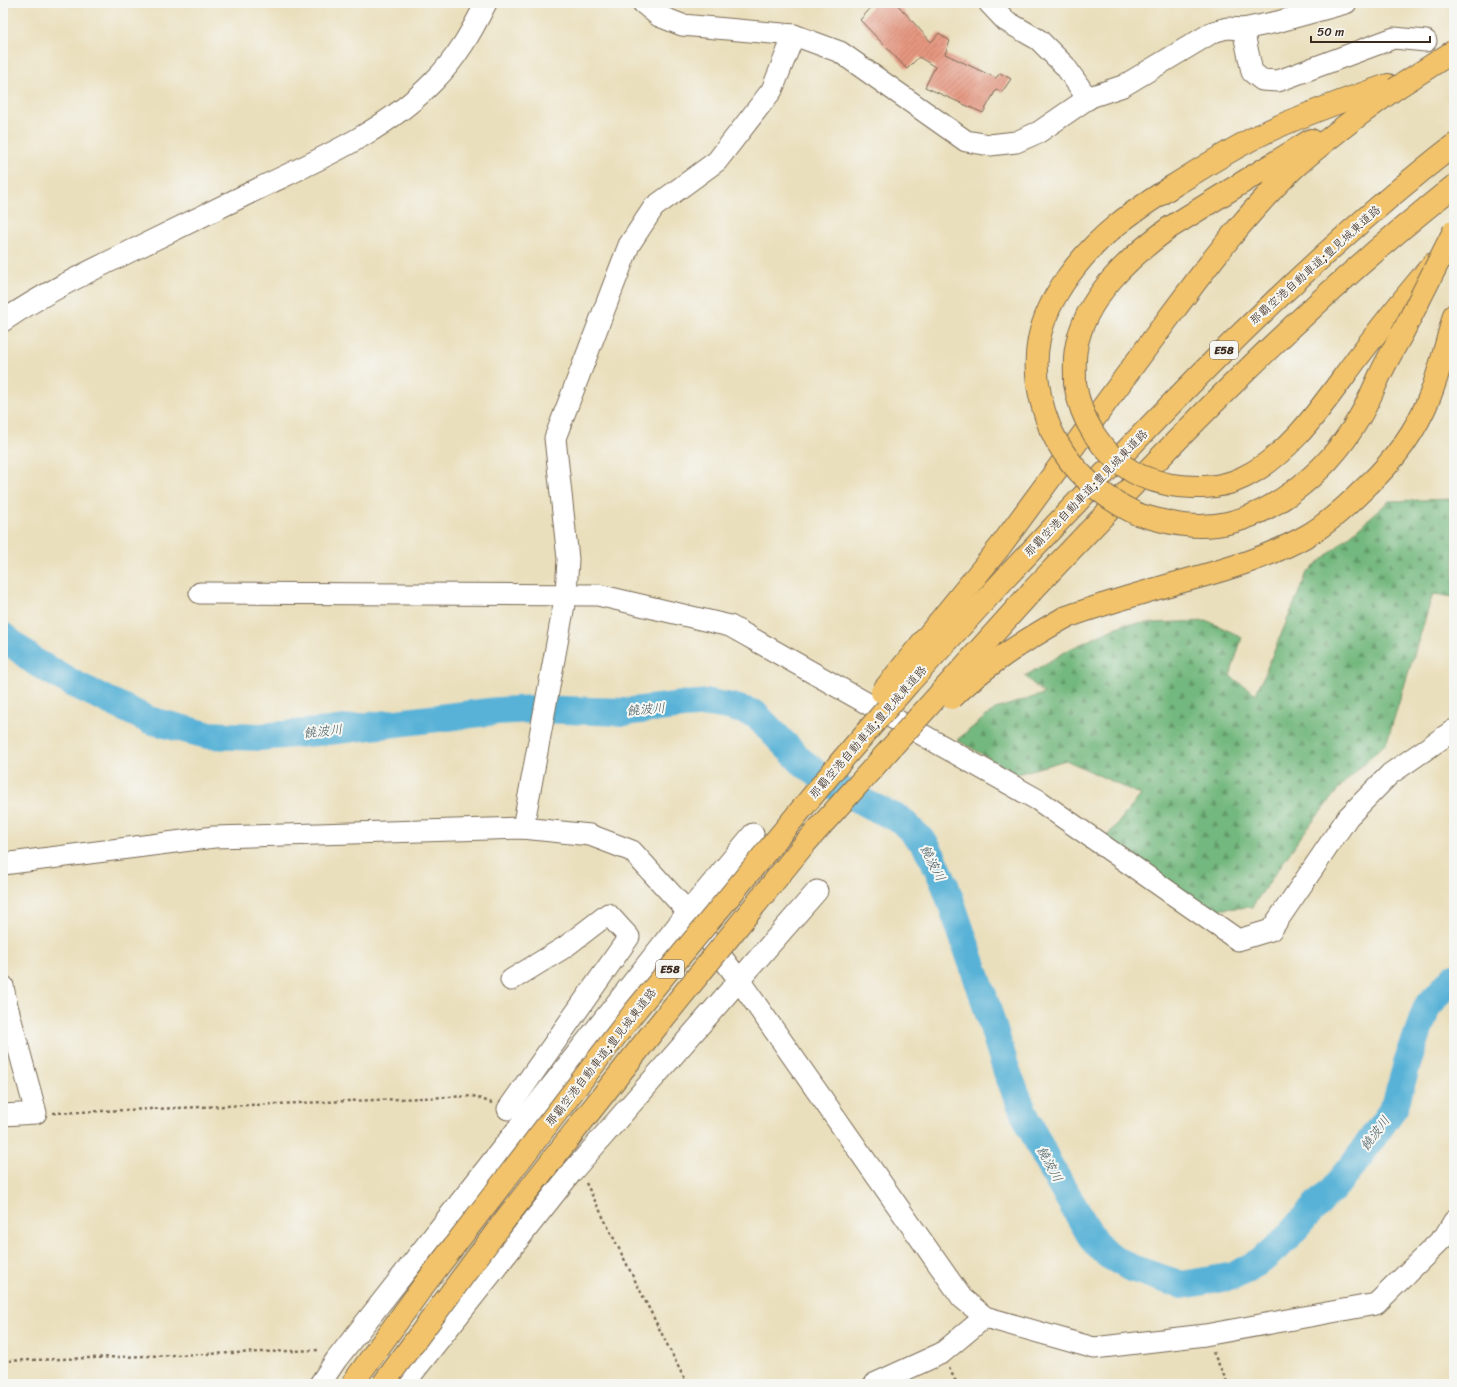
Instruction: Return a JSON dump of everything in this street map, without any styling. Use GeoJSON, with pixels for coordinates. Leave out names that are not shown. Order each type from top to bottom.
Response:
{"type":"FeatureCollection","features":[{"type":"Feature","properties":{"kind":"highway"},"geometry":{"type":"LineString","coordinates":[[1454,51],[1169,228],[1147,244],[1126,263],[1108,284],[1091,308],[1082,328],[1076,348],[1074,366],[1078,399],[1082,414],[1102,446],[1114,458],[1133,472],[1152,481],[1171,486],[1194,488],[1229,483],[1242,478],[1258,469],[1284,450],[1300,432],[1386,319],[1454,239]]}},
{"type":"Feature","properties":{"kind":"highway"},"geometry":{"type":"LineString","coordinates":[[1454,63],[1366,92],[1262,134],[1220,156],[1143,205],[1117,224],[1093,246],[1072,270],[1046,316],[1039,340],[1037,362],[1041,402],[1050,428],[1062,451],[1084,479],[1108,498],[1137,514],[1172,524],[1212,526],[1243,519],[1266,509],[1290,494],[1313,475],[1347,437],[1359,418],[1454,231]]}},
{"type":"Feature","properties":{"kind":"highway"},"geometry":{"type":"LineString","coordinates":[[720,908],[864,715],[999,548],[1195,282],[1232,236],[1264,199],[1295,168],[1343,126],[1395,88]]}},
{"type":"Feature","properties":{"kind":"highway","name":"那覇空港自動車道;豊見城東道路"},"geometry":{"type":"LineString","coordinates":[[352,1384],[424,1285],[635,1011],[842,760],[909,683],[1011,572],[1143,433],[1244,330],[1335,245],[1414,177],[1454,145]]}},
{"type":"Feature","properties":{"kind":"highway","name":"那覇空港自動車道;豊見城東道路"},"geometry":{"type":"LineString","coordinates":[[383,1384],[507,1217],[655,1029],[802,847],[1032,591],[1162,454],[1266,351],[1357,268],[1454,186]]}},
{"type":"Feature","properties":{"kind":"highway"},"geometry":{"type":"LineString","coordinates":[[655,1029],[735,946],[935,715],[970,680],[1022,642],[1064,618],[1104,603],[1242,565],[1279,550],[1311,533],[1360,494],[1380,474],[1400,450],[1416,424],[1430,397],[1454,315]]}},
{"type":"Feature","properties":{"kind":"street"},"geometry":{"type":"LineString","coordinates":[[3,321],[28,304],[71,280],[300,169],[349,144],[380,125],[409,103],[434,81],[457,54],[486,3]]}},
{"type":"Feature","properties":{"kind":"street"},"geometry":{"type":"LineString","coordinates":[[643,3],[659,16],[682,25],[794,35],[840,52],[966,141],[990,145],[1016,142],[1039,132],[1088,99],[1123,86],[1213,32],[1227,28],[1243,29],[1277,22],[1346,3]]}},
{"type":"Feature","properties":{"kind":"street"},"geometry":{"type":"LineString","coordinates":[[989,3],[1006,21],[1039,40],[1065,66],[1088,99]]}},
{"type":"Feature","properties":{"kind":"street"},"geometry":{"type":"LineString","coordinates":[[1243,29],[1252,72],[1262,80],[1278,81],[1394,38],[1426,41]]}},
{"type":"Feature","properties":{"kind":"street"},"geometry":{"type":"LineString","coordinates":[[523,828],[566,594],[568,559],[555,438],[629,245],[654,207],[717,161],[772,90],[794,35]]}},
{"type":"Feature","properties":{"kind":"street"},"geometry":{"type":"LineString","coordinates":[[200,592],[598,595],[730,626],[1038,800],[1238,940],[1271,930],[1348,817],[1390,774],[1454,730]]}},
{"type":"Feature","properties":{"kind":"street"},"geometry":{"type":"LineString","coordinates":[[3,864],[214,837],[523,828],[590,835],[632,851],[688,912],[739,980],[962,1298],[985,1317],[1094,1348],[1205,1335],[1376,1304],[1444,1236],[1454,1221]]}},
{"type":"Feature","properties":{"kind":"street"},"geometry":{"type":"LineString","coordinates":[[320,1384],[340,1355],[688,912],[753,834]]}},
{"type":"Feature","properties":{"kind":"street"},"geometry":{"type":"LineString","coordinates":[[404,1384],[571,1173],[817,891]]}},
{"type":"Feature","properties":{"kind":"street"},"geometry":{"type":"LineString","coordinates":[[508,1109],[629,937],[608,914],[565,947],[510,980]]}},
{"type":"Feature","properties":{"kind":"street"},"geometry":{"type":"LineString","coordinates":[[3,986],[36,1113],[3,1115]]}},
{"type":"Feature","properties":{"kind":"street"},"geometry":{"type":"LineString","coordinates":[[518,1128],[571,1173]]}},
{"type":"Feature","properties":{"kind":"street"},"geometry":{"type":"LineString","coordinates":[[874,1384],[942,1353],[985,1317]]}},
{"type":"Feature","properties":{"kind":"street"},"geometry":{"type":"LineString","coordinates":[[340,1355],[356,1384]]}},
{"type":"Feature","properties":{"kind":"path"},"geometry":{"type":"LineString","coordinates":[[36,1113],[473,1096],[508,1109]]}},
{"type":"Feature","properties":{"kind":"path"},"geometry":{"type":"LineString","coordinates":[[571,1173],[585,1181],[687,1384]]}},
{"type":"Feature","properties":{"kind":"path"},"geometry":{"type":"LineString","coordinates":[[1205,1335],[1228,1384]]}},
{"type":"Feature","properties":{"kind":"path"},"geometry":{"type":"LineString","coordinates":[[3,1361],[340,1355]]}},
{"type":"Feature","properties":{"kind":"green space"},"geometry":{"type":"Polygon","coordinates":[[[1454,499],[1454,597],[1433,594],[1387,741],[1340,787],[1300,838],[1252,907],[1208,910],[1104,840],[1141,795],[1066,760],[1017,774],[957,740],[995,709],[1044,694],[1025,676],[1070,649],[1124,624],[1208,621],[1242,637],[1230,676],[1256,694],[1307,573],[1389,501],[1454,499]]]}},
{"type":"Feature","properties":{"kind":"building"},"geometry":{"type":"Polygon","coordinates":[[[875,3],[896,3],[931,42],[939,33],[950,41],[945,54],[996,78],[1000,73],[1011,79],[1002,92],[996,90],[983,113],[925,87],[935,67],[919,57],[907,69],[860,20],[875,3]]]}},
{"type":"Feature","properties":{"kind":"waterway","name":"饒波川"},"geometry":{"type":"LineString","coordinates":[[3,636],[35,662],[74,684],[149,720],[207,735],[260,737],[329,731],[497,711],[534,709],[624,712],[710,703],[732,707],[755,714],[801,761],[829,783],[869,805],[901,820],[924,843],[933,858],[945,885],[983,995],[1007,1072],[1025,1115],[1049,1165],[1094,1241],[1108,1255],[1131,1268],[1182,1285],[1234,1276],[1262,1260],[1286,1239],[1332,1190],[1357,1160],[1395,1106],[1407,1064],[1427,1007],[1454,977]]}}]}
